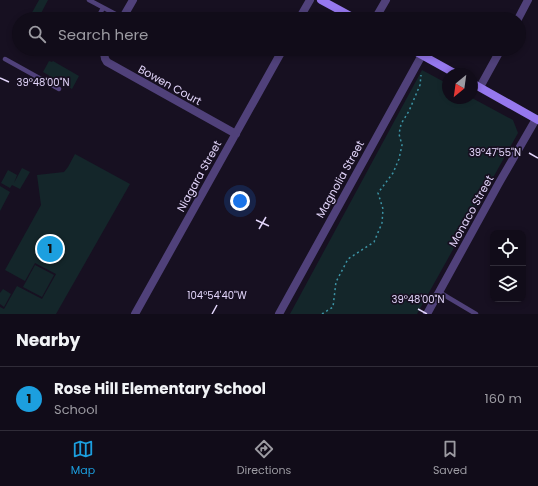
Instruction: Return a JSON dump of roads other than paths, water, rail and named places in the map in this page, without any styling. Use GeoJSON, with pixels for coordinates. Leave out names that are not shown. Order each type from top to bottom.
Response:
{"type":"FeatureCollection","features":[{"type":"Feature","properties":{"kind":"main road"},"geometry":{"type":"LineString","coordinates":[[321,0],[343,12]]}},
{"type":"Feature","properties":{"kind":"main road"},"geometry":{"type":"LineString","coordinates":[[426,56],[446,68]]}},
{"type":"Feature","properties":{"kind":"main road"},"geometry":{"type":"LineString","coordinates":[[480,87],[537,118]]}},
{"type":"Feature","properties":{"kind":"street"},"geometry":{"type":"LineString","coordinates":[[126,12],[133,0]]}},
{"type":"Feature","properties":{"kind":"street"},"geometry":{"type":"LineString","coordinates":[[304,12],[310,0]]}},
{"type":"Feature","properties":{"kind":"street"},"geometry":{"type":"LineString","coordinates":[[379,12],[386,0]]}},
{"type":"Feature","properties":{"kind":"street"},"geometry":{"type":"LineString","coordinates":[[522,12],[528,0]]}},
{"type":"Feature","properties":{"kind":"street","name":"Bowen Court"},"geometry":{"type":"LineString","coordinates":[[104,56],[107,62],[236,134]]}},
{"type":"Feature","properties":{"kind":"street","name":"Niagara Street"},"geometry":{"type":"LineString","coordinates":[[135,314],[279,56]]}},
{"type":"Feature","properties":{"kind":"street","name":"Magnolia Street"},"geometry":{"type":"LineString","coordinates":[[279,314],[415,56]]}},
{"type":"Feature","properties":{"kind":"street"},"geometry":{"type":"LineString","coordinates":[[480,87],[497,56]]}},
{"type":"Feature","properties":{"kind":"street","name":"Monaco Street"},"geometry":{"type":"LineString","coordinates":[[427,314],[499,183],[537,118]]}},
{"type":"Feature","properties":{"kind":"lane"},"geometry":{"type":"LineString","coordinates":[[88,0],[110,12]]}},
{"type":"Feature","properties":{"kind":"lane"},"geometry":{"type":"LineString","coordinates":[[101,12],[103,8]]}},
{"type":"Feature","properties":{"kind":"lane"},"geometry":{"type":"LineString","coordinates":[[5,59],[60,89]]}},
{"type":"Feature","properties":{"kind":"lane"},"geometry":{"type":"LineString","coordinates":[[439,292],[476,314]]}},
{"type":"Feature","properties":{"kind":"place","name":"Rose Hill Elementary School"},"geometry":{"type":"Point","coordinates":[50,249]}}]}
